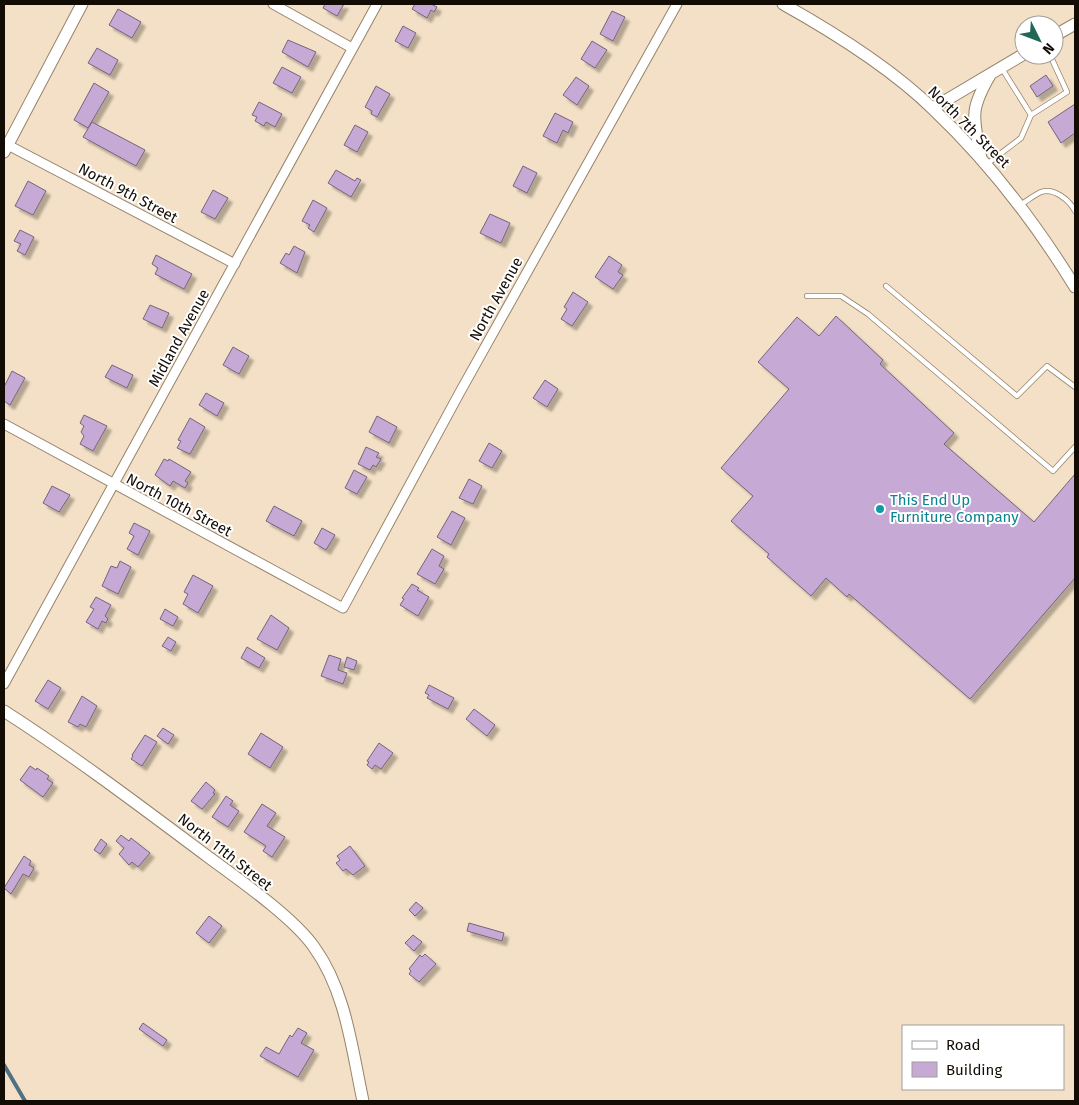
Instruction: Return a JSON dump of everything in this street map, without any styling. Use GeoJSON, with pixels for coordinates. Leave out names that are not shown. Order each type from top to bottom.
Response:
{"type":"FeatureCollection","features":[{"type":"Feature","properties":{"kind":"street"},"geometry":{"type":"LineString","coordinates":[[5,147],[82,4]]}},
{"type":"Feature","properties":{"kind":"street"},"geometry":{"type":"LineString","coordinates":[[273,4],[352,48]]}},
{"type":"Feature","properties":{"kind":"street","name":"Midland Avenue"},"geometry":{"type":"LineString","coordinates":[[4,684],[377,4]]}},
{"type":"Feature","properties":{"kind":"street","name":"North Avenue"},"geometry":{"type":"LineString","coordinates":[[343,608],[465,384],[677,4]]}},
{"type":"Feature","properties":{"kind":"street","name":"North 7th Street"},"geometry":{"type":"LineString","coordinates":[[783,4],[840,38],[932,108],[1020,205],[1046,241],[1075,288]]}},
{"type":"Feature","properties":{"kind":"street"},"geometry":{"type":"LineString","coordinates":[[1064,30],[1075,24]]}},
{"type":"Feature","properties":{"kind":"street"},"geometry":{"type":"LineString","coordinates":[[932,108],[1014,60]]}},
{"type":"Feature","properties":{"kind":"street"},"geometry":{"type":"LineString","coordinates":[[983,162],[973,112],[977,98],[996,70]]}},
{"type":"Feature","properties":{"kind":"street","name":"North 9th Street"},"geometry":{"type":"LineString","coordinates":[[5,147],[235,264]]}},
{"type":"Feature","properties":{"kind":"street","name":"North 10th Street"},"geometry":{"type":"LineString","coordinates":[[4,424],[343,608]]}},
{"type":"Feature","properties":{"kind":"street","name":"North 11th Street"},"geometry":{"type":"LineString","coordinates":[[4,711],[71,754],[238,879],[298,929],[314,947],[331,979],[343,1010],[363,1101]]}},
{"type":"Feature","properties":{"kind":"lane"},"geometry":{"type":"LineString","coordinates":[[983,162],[1021,138],[1031,115],[1067,92],[1055,65]]}},
{"type":"Feature","properties":{"kind":"lane"},"geometry":{"type":"LineString","coordinates":[[996,70],[1031,115]]}},
{"type":"Feature","properties":{"kind":"lane"},"geometry":{"type":"LineString","coordinates":[[1020,205],[1043,191],[1050,191],[1066,199],[1075,211]]}},
{"type":"Feature","properties":{"kind":"lane"},"geometry":{"type":"LineString","coordinates":[[886,286],[1016,396],[1047,366],[1075,387]]}},
{"type":"Feature","properties":{"kind":"lane"},"geometry":{"type":"LineString","coordinates":[[807,296],[841,296],[868,314],[1053,471],[1075,447]]}},
{"type":"Feature","properties":{"kind":"building"},"geometry":{"type":"Polygon","coordinates":[[[325,4],[344,4],[337,16],[323,8],[325,4]]]}},
{"type":"Feature","properties":{"kind":"building"},"geometry":{"type":"Polygon","coordinates":[[[415,4],[431,4],[437,7],[434,12],[431,10],[427,18],[412,9],[415,4]]]}},
{"type":"Feature","properties":{"kind":"building"},"geometry":{"type":"Polygon","coordinates":[[[118,9],[141,22],[132,38],[109,25],[118,9]]]}},
{"type":"Feature","properties":{"kind":"building"},"geometry":{"type":"Polygon","coordinates":[[[612,11],[625,17],[613,41],[600,34],[612,11]]]}},
{"type":"Feature","properties":{"kind":"building"},"geometry":{"type":"Polygon","coordinates":[[[403,26],[416,33],[408,48],[395,41],[403,26]]]}},
{"type":"Feature","properties":{"kind":"building"},"geometry":{"type":"Polygon","coordinates":[[[288,40],[316,52],[308,67],[282,52],[288,40]]]}},
{"type":"Feature","properties":{"kind":"building"},"geometry":{"type":"Polygon","coordinates":[[[592,41],[607,50],[595,68],[581,59],[592,41]]]}},
{"type":"Feature","properties":{"kind":"building"},"geometry":{"type":"Polygon","coordinates":[[[97,48],[118,60],[110,75],[88,63],[97,48]]]}},
{"type":"Feature","properties":{"kind":"building"},"geometry":{"type":"Polygon","coordinates":[[[282,67],[301,77],[292,93],[273,83],[282,67]]]}},
{"type":"Feature","properties":{"kind":"building"},"geometry":{"type":"Polygon","coordinates":[[[1046,75],[1053,86],[1037,97],[1030,86],[1046,75]]]}},
{"type":"Feature","properties":{"kind":"building"},"geometry":{"type":"Polygon","coordinates":[[[576,77],[589,86],[577,105],[563,95],[576,77]]]}},
{"type":"Feature","properties":{"kind":"building"},"geometry":{"type":"Polygon","coordinates":[[[94,83],[109,92],[88,128],[74,120],[94,83]]]}},
{"type":"Feature","properties":{"kind":"building"},"geometry":{"type":"Polygon","coordinates":[[[376,86],[390,94],[377,117],[371,114],[372,111],[365,107],[376,86]]]}},
{"type":"Feature","properties":{"kind":"building"},"geometry":{"type":"Polygon","coordinates":[[[259,102],[282,114],[275,127],[266,122],[264,126],[255,121],[257,117],[252,115],[259,102]]]}},
{"type":"Feature","properties":{"kind":"building"},"geometry":{"type":"Polygon","coordinates":[[[1075,104],[1075,133],[1061,143],[1048,122],[1075,104]]]}},
{"type":"Feature","properties":{"kind":"building"},"geometry":{"type":"Polygon","coordinates":[[[555,113],[573,122],[568,133],[563,130],[557,143],[543,136],[555,113]]]}},
{"type":"Feature","properties":{"kind":"building"},"geometry":{"type":"Polygon","coordinates":[[[92,122],[145,150],[136,166],[83,137],[92,122]]]}},
{"type":"Feature","properties":{"kind":"building"},"geometry":{"type":"Polygon","coordinates":[[[355,125],[368,132],[357,152],[344,145],[355,125]]]}},
{"type":"Feature","properties":{"kind":"building"},"geometry":{"type":"Polygon","coordinates":[[[523,166],[537,173],[527,193],[513,186],[523,166]]]}},
{"type":"Feature","properties":{"kind":"building"},"geometry":{"type":"Polygon","coordinates":[[[336,170],[355,181],[357,178],[361,180],[351,197],[328,183],[336,170]]]}},
{"type":"Feature","properties":{"kind":"building"},"geometry":{"type":"Polygon","coordinates":[[[28,181],[46,191],[33,215],[15,206],[28,181]]]}},
{"type":"Feature","properties":{"kind":"building"},"geometry":{"type":"Polygon","coordinates":[[[213,190],[228,198],[215,219],[201,212],[213,190]]]}},
{"type":"Feature","properties":{"kind":"building"},"geometry":{"type":"Polygon","coordinates":[[[313,200],[327,208],[314,232],[308,228],[310,225],[302,221],[313,200]]]}},
{"type":"Feature","properties":{"kind":"building"},"geometry":{"type":"Polygon","coordinates":[[[490,214],[510,223],[501,243],[480,233],[490,214]]]}},
{"type":"Feature","properties":{"kind":"building"},"geometry":{"type":"Polygon","coordinates":[[[20,230],[34,237],[25,255],[17,251],[21,244],[14,241],[20,230]]]}},
{"type":"Feature","properties":{"kind":"building"},"geometry":{"type":"Polygon","coordinates":[[[294,246],[305,252],[297,273],[280,263],[286,253],[289,255],[294,246]]]}},
{"type":"Feature","properties":{"kind":"building"},"geometry":{"type":"Polygon","coordinates":[[[156,255],[192,274],[184,289],[155,274],[158,268],[152,264],[156,255]]]}},
{"type":"Feature","properties":{"kind":"building"},"geometry":{"type":"Polygon","coordinates":[[[609,256],[622,265],[618,272],[623,275],[613,289],[595,277],[609,256]]]}},
{"type":"Feature","properties":{"kind":"building"},"geometry":{"type":"Polygon","coordinates":[[[573,292],[588,302],[572,326],[561,319],[567,309],[564,307],[573,292]]]}},
{"type":"Feature","properties":{"kind":"building"},"geometry":{"type":"Polygon","coordinates":[[[150,305],[169,313],[162,328],[143,319],[150,305]]]}},
{"type":"Feature","properties":{"kind":"building","name":"This End Up Furniture Company"},"geometry":{"type":"Polygon","coordinates":[[[836,316],[883,360],[880,364],[954,433],[944,444],[1034,522],[1075,474],[1075,578],[970,699],[849,594],[847,597],[826,578],[811,596],[767,557],[769,554],[731,521],[753,496],[721,468],[789,389],[758,362],[797,317],[819,336],[836,316]]]}},
{"type":"Feature","properties":{"kind":"building"},"geometry":{"type":"Polygon","coordinates":[[[233,347],[249,356],[239,374],[223,365],[233,347]]]}},
{"type":"Feature","properties":{"kind":"building"},"geometry":{"type":"Polygon","coordinates":[[[112,365],[133,375],[127,388],[105,377],[112,365]]]}},
{"type":"Feature","properties":{"kind":"building"},"geometry":{"type":"Polygon","coordinates":[[[12,371],[25,378],[10,405],[4,401],[4,387],[12,371]]]}},
{"type":"Feature","properties":{"kind":"building"},"geometry":{"type":"Polygon","coordinates":[[[545,380],[558,389],[547,407],[533,398],[545,380]]]}},
{"type":"Feature","properties":{"kind":"building"},"geometry":{"type":"Polygon","coordinates":[[[206,393],[224,403],[217,416],[199,405],[206,393]]]}},
{"type":"Feature","properties":{"kind":"building"},"geometry":{"type":"Polygon","coordinates":[[[84,415],[107,426],[93,451],[80,444],[84,436],[81,432],[84,426],[80,423],[84,415]]]}},
{"type":"Feature","properties":{"kind":"building"},"geometry":{"type":"Polygon","coordinates":[[[377,416],[397,427],[389,443],[369,432],[377,416]]]}},
{"type":"Feature","properties":{"kind":"building"},"geometry":{"type":"Polygon","coordinates":[[[190,418],[205,427],[190,454],[177,448],[181,441],[178,440],[190,418]]]}},
{"type":"Feature","properties":{"kind":"building"},"geometry":{"type":"Polygon","coordinates":[[[489,443],[502,451],[492,468],[479,461],[489,443]]]}},
{"type":"Feature","properties":{"kind":"building"},"geometry":{"type":"Polygon","coordinates":[[[366,447],[379,453],[376,457],[381,459],[376,467],[373,465],[370,470],[358,464],[366,447]]]}},
{"type":"Feature","properties":{"kind":"building"},"geometry":{"type":"Polygon","coordinates":[[[164,459],[168,461],[169,459],[191,472],[185,481],[188,483],[185,488],[173,481],[170,486],[155,475],[164,459]]]}},
{"type":"Feature","properties":{"kind":"building"},"geometry":{"type":"Polygon","coordinates":[[[354,470],[367,477],[357,494],[345,488],[354,470]]]}},
{"type":"Feature","properties":{"kind":"building"},"geometry":{"type":"Polygon","coordinates":[[[469,479],[482,486],[473,504],[459,498],[469,479]]]}},
{"type":"Feature","properties":{"kind":"building"},"geometry":{"type":"Polygon","coordinates":[[[52,486],[70,495],[59,512],[43,503],[52,486]]]}},
{"type":"Feature","properties":{"kind":"building"},"geometry":{"type":"Polygon","coordinates":[[[274,506],[302,521],[294,536],[266,521],[274,506]]]}},
{"type":"Feature","properties":{"kind":"building"},"geometry":{"type":"Polygon","coordinates":[[[452,511],[465,518],[451,545],[437,537],[452,511]]]}},
{"type":"Feature","properties":{"kind":"building"},"geometry":{"type":"Polygon","coordinates":[[[134,523],[150,531],[138,555],[127,549],[134,536],[129,533],[134,523]]]}},
{"type":"Feature","properties":{"kind":"building"},"geometry":{"type":"Polygon","coordinates":[[[322,528],[335,535],[326,550],[314,543],[322,528]]]}},
{"type":"Feature","properties":{"kind":"building"},"geometry":{"type":"Polygon","coordinates":[[[432,549],[444,556],[439,566],[444,569],[435,584],[417,574],[432,549]]]}},
{"type":"Feature","properties":{"kind":"building"},"geometry":{"type":"Polygon","coordinates":[[[120,561],[131,567],[118,594],[102,586],[111,566],[117,568],[120,561]]]}},
{"type":"Feature","properties":{"kind":"building"},"geometry":{"type":"Polygon","coordinates":[[[193,575],[213,586],[198,613],[183,604],[188,594],[184,592],[193,575]]]}},
{"type":"Feature","properties":{"kind":"building"},"geometry":{"type":"Polygon","coordinates":[[[412,584],[419,588],[417,590],[429,597],[418,616],[400,605],[404,599],[402,598],[412,584]]]}},
{"type":"Feature","properties":{"kind":"building"},"geometry":{"type":"Polygon","coordinates":[[[96,597],[111,605],[105,616],[108,619],[106,623],[102,621],[98,629],[86,622],[94,609],[90,607],[96,597]]]}},
{"type":"Feature","properties":{"kind":"building"},"geometry":{"type":"Polygon","coordinates":[[[165,609],[178,617],[173,626],[160,619],[165,609]]]}},
{"type":"Feature","properties":{"kind":"building"},"geometry":{"type":"Polygon","coordinates":[[[271,615],[289,628],[277,650],[257,639],[271,615]]]}},
{"type":"Feature","properties":{"kind":"building"},"geometry":{"type":"Polygon","coordinates":[[[168,637],[176,642],[171,651],[162,646],[168,637]]]}},
{"type":"Feature","properties":{"kind":"building"},"geometry":{"type":"Polygon","coordinates":[[[247,647],[265,658],[259,668],[241,658],[247,647]]]}},
{"type":"Feature","properties":{"kind":"building"},"geometry":{"type":"Polygon","coordinates":[[[329,655],[341,659],[338,670],[347,673],[343,684],[321,676],[329,655]]]}},
{"type":"Feature","properties":{"kind":"building"},"geometry":{"type":"Polygon","coordinates":[[[347,657],[357,661],[354,670],[344,667],[347,657]]]}},
{"type":"Feature","properties":{"kind":"building"},"geometry":{"type":"Polygon","coordinates":[[[48,680],[61,688],[48,709],[35,701],[48,680]]]}},
{"type":"Feature","properties":{"kind":"building"},"geometry":{"type":"Polygon","coordinates":[[[429,685],[454,698],[448,709],[427,698],[429,695],[425,693],[429,685]]]}},
{"type":"Feature","properties":{"kind":"building"},"geometry":{"type":"Polygon","coordinates":[[[82,696],[97,706],[86,727],[80,724],[78,727],[68,722],[82,696]]]}},
{"type":"Feature","properties":{"kind":"building"},"geometry":{"type":"Polygon","coordinates":[[[474,709],[495,725],[487,736],[466,719],[474,709]]]}},
{"type":"Feature","properties":{"kind":"building"},"geometry":{"type":"Polygon","coordinates":[[[163,728],[174,735],[168,744],[157,736],[163,728]]]}},
{"type":"Feature","properties":{"kind":"building"},"geometry":{"type":"Polygon","coordinates":[[[261,733],[283,747],[270,768],[248,754],[261,733]]]}},
{"type":"Feature","properties":{"kind":"building"},"geometry":{"type":"Polygon","coordinates":[[[145,735],[157,742],[142,766],[131,759],[145,735]]]}},
{"type":"Feature","properties":{"kind":"building"},"geometry":{"type":"Polygon","coordinates":[[[379,743],[393,753],[381,769],[375,765],[372,769],[367,765],[369,762],[367,761],[379,743]]]}},
{"type":"Feature","properties":{"kind":"building"},"geometry":{"type":"Polygon","coordinates":[[[30,766],[49,776],[47,779],[53,783],[43,797],[20,780],[30,766]]]}},
{"type":"Feature","properties":{"kind":"building"},"geometry":{"type":"Polygon","coordinates":[[[206,782],[215,790],[213,793],[215,794],[202,809],[191,801],[206,782]]]}},
{"type":"Feature","properties":{"kind":"building"},"geometry":{"type":"Polygon","coordinates":[[[226,796],[233,801],[230,805],[239,811],[228,827],[212,817],[226,796]]]}},
{"type":"Feature","properties":{"kind":"building"},"geometry":{"type":"Polygon","coordinates":[[[262,804],[276,813],[267,826],[285,837],[272,857],[263,851],[266,846],[244,832],[262,804]]]}},
{"type":"Feature","properties":{"kind":"building"},"geometry":{"type":"Polygon","coordinates":[[[121,835],[129,841],[131,838],[150,853],[138,867],[132,862],[129,865],[119,854],[124,848],[116,841],[121,835]]]}},
{"type":"Feature","properties":{"kind":"building"},"geometry":{"type":"Polygon","coordinates":[[[101,839],[107,844],[100,854],[94,850],[101,839]]]}},
{"type":"Feature","properties":{"kind":"building"},"geometry":{"type":"Polygon","coordinates":[[[350,846],[365,866],[353,875],[346,869],[343,871],[336,863],[340,860],[337,856],[350,846]]]}},
{"type":"Feature","properties":{"kind":"building"},"geometry":{"type":"Polygon","coordinates":[[[24,856],[31,861],[29,865],[34,868],[29,877],[23,874],[11,894],[4,888],[24,856]]]}},
{"type":"Feature","properties":{"kind":"building"},"geometry":{"type":"Polygon","coordinates":[[[416,902],[423,908],[415,916],[409,910],[416,902]]]}},
{"type":"Feature","properties":{"kind":"building"},"geometry":{"type":"Polygon","coordinates":[[[209,916],[222,926],[209,943],[196,933],[209,916]]]}},
{"type":"Feature","properties":{"kind":"building"},"geometry":{"type":"Polygon","coordinates":[[[469,923],[504,933],[502,941],[467,931],[469,923]]]}},
{"type":"Feature","properties":{"kind":"building"},"geometry":{"type":"Polygon","coordinates":[[[413,935],[422,942],[414,951],[405,943],[413,935]]]}},
{"type":"Feature","properties":{"kind":"building"},"geometry":{"type":"Polygon","coordinates":[[[425,954],[436,964],[419,982],[409,974],[411,971],[409,969],[420,955],[422,957],[425,954]]]}},
{"type":"Feature","properties":{"kind":"building"},"geometry":{"type":"Polygon","coordinates":[[[143,1023],[167,1040],[163,1046],[139,1029],[143,1023]]]}},
{"type":"Feature","properties":{"kind":"building"},"geometry":{"type":"Polygon","coordinates":[[[298,1028],[307,1033],[301,1043],[314,1050],[298,1077],[260,1056],[266,1047],[279,1054],[290,1035],[292,1037],[298,1028]]]}},
{"type":"Feature","properties":{"kind":"waterway"},"geometry":{"type":"LineString","coordinates":[[4,1065],[25,1101]]}},
{"type":"Feature","properties":{"kind":"place","name":"This End Up Furniture Company"},"geometry":{"type":"Point","coordinates":[880,509]}}]}
